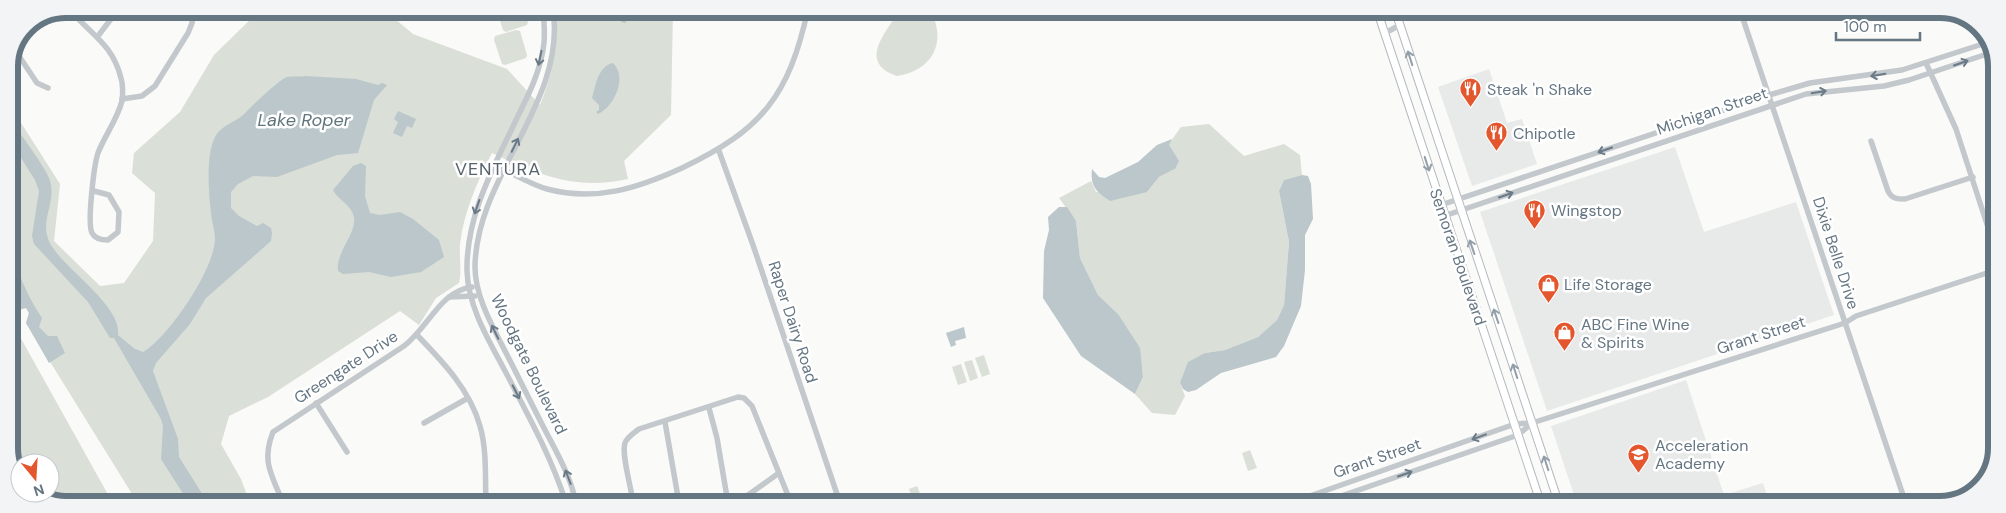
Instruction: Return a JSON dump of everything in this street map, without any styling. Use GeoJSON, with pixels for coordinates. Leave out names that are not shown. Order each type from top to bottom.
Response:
{"type":"FeatureCollection","features":[{"type":"Feature","properties":{"kind":"main road","name":"Semoran Boulevard"},"geometry":{"type":"LineString","coordinates":[[1380,18],[1440,206],[1538,496]]}},
{"type":"Feature","properties":{"kind":"main road","name":"Semoran Boulevard"},"geometry":{"type":"LineString","coordinates":[[1398,18],[1456,200],[1556,496]]}},
{"type":"Feature","properties":{"kind":"street"},"geometry":{"type":"LineString","coordinates":[[79,18],[107,45],[121,79],[122,99],[116,117],[98,154],[90,224],[92,234],[100,240],[108,240],[118,232],[119,212],[109,195],[94,191]]}},
{"type":"Feature","properties":{"kind":"street"},"geometry":{"type":"LineString","coordinates":[[122,99],[142,96],[155,86],[188,33],[192,18]]}},
{"type":"Feature","properties":{"kind":"street","name":"Woodgate Boulevard"},"geometry":{"type":"LineString","coordinates":[[543,18],[544,43],[530,93],[477,204],[468,248],[468,287],[488,338],[548,456],[563,496]]}},
{"type":"Feature","properties":{"kind":"street","name":"Woodgate Boulevard"},"geometry":{"type":"LineString","coordinates":[[552,18],[553,41],[542,89],[480,226],[476,253],[478,286],[492,327],[563,466],[574,496]]}},
{"type":"Feature","properties":{"kind":"street"},"geometry":{"type":"LineString","coordinates":[[495,165],[546,189],[595,195],[640,187],[719,150],[740,135],[771,104],[793,64],[806,18]]}},
{"type":"Feature","properties":{"kind":"street","name":"Dixie Belle Drive"},"geometry":{"type":"LineString","coordinates":[[1743,18],[1903,496]]}},
{"type":"Feature","properties":{"kind":"street"},"geometry":{"type":"LineString","coordinates":[[98,36],[111,19]]}},
{"type":"Feature","properties":{"kind":"street"},"geometry":{"type":"LineString","coordinates":[[1385,32],[1400,25]]}},
{"type":"Feature","properties":{"kind":"street","name":"Michigan Street"},"geometry":{"type":"LineString","coordinates":[[1440,206],[1769,95],[1810,83],[1877,76],[1926,63],[1983,44]]}},
{"type":"Feature","properties":{"kind":"street","name":"Michigan Street"},"geometry":{"type":"LineString","coordinates":[[1444,216],[1815,92],[1884,86],[1987,54]]}},
{"type":"Feature","properties":{"kind":"street"},"geometry":{"type":"LineString","coordinates":[[18,55],[37,83],[48,88]]}},
{"type":"Feature","properties":{"kind":"street"},"geometry":{"type":"LineString","coordinates":[[1926,63],[1956,129],[1988,227]]}},
{"type":"Feature","properties":{"kind":"street"},"geometry":{"type":"LineString","coordinates":[[1871,141],[1888,192],[1890,196],[1897,200],[1972,177]]}},
{"type":"Feature","properties":{"kind":"street","name":"Raper Dairy Road"},"geometry":{"type":"LineString","coordinates":[[719,150],[838,496]]}},
{"type":"Feature","properties":{"kind":"street","name":"Grant Street"},"geometry":{"type":"LineString","coordinates":[[1310,496],[1515,424],[1532,423],[1845,323],[1856,316],[1988,273]]}},
{"type":"Feature","properties":{"kind":"street","name":"Greengate Drive"},"geometry":{"type":"LineString","coordinates":[[280,496],[267,461],[266,452],[273,432],[418,336],[441,303],[458,290],[478,286]]}},
{"type":"Feature","properties":{"kind":"street"},"geometry":{"type":"LineString","coordinates":[[450,297],[480,295]]}},
{"type":"Feature","properties":{"kind":"street"},"geometry":{"type":"LineString","coordinates":[[418,336],[455,378],[468,398],[481,427],[484,446],[486,496]]}},
{"type":"Feature","properties":{"kind":"street"},"geometry":{"type":"LineString","coordinates":[[504,368],[512,364]]}},
{"type":"Feature","properties":{"kind":"street"},"geometry":{"type":"LineString","coordinates":[[633,496],[624,444],[630,435],[639,429],[709,408],[738,397],[744,398],[752,406],[788,496]]}},
{"type":"Feature","properties":{"kind":"street"},"geometry":{"type":"LineString","coordinates":[[424,423],[468,398]]}},
{"type":"Feature","properties":{"kind":"street"},"geometry":{"type":"LineString","coordinates":[[316,403],[347,452]]}},
{"type":"Feature","properties":{"kind":"street"},"geometry":{"type":"LineString","coordinates":[[709,408],[717,438],[727,496]]}},
{"type":"Feature","properties":{"kind":"street"},"geometry":{"type":"LineString","coordinates":[[665,422],[678,496]]}},
{"type":"Feature","properties":{"kind":"street","name":"Grant Street"},"geometry":{"type":"LineString","coordinates":[[1341,496],[1518,434],[1532,423]]}},
{"type":"Feature","properties":{"kind":"street"},"geometry":{"type":"LineString","coordinates":[[1419,459],[1422,468]]}},
{"type":"Feature","properties":{"kind":"street"},"geometry":{"type":"LineString","coordinates":[[747,496],[779,473]]}},
{"type":"Feature","properties":{"kind":"street"},"geometry":{"type":"LineString","coordinates":[[1356,480],[1359,490]]}},
{"type":"Feature","properties":{"kind":"shaded area"},"geometry":{"type":"Polygon","coordinates":[[[252,18],[394,18],[413,34],[507,69],[540,105],[548,82],[553,58],[556,18],[673,18],[671,115],[624,161],[628,179],[591,183],[558,179],[492,153],[476,186],[465,220],[460,244],[459,283],[436,298],[419,325],[400,311],[268,397],[229,416],[221,444],[241,479],[247,496],[133,496],[26,323],[29,313],[26,308],[18,310],[18,118],[60,184],[54,241],[100,286],[124,283],[153,241],[155,193],[132,173],[134,153],[180,112],[214,55],[252,18]]]}},
{"type":"Feature","properties":{"kind":"shaded area"},"geometry":{"type":"Polygon","coordinates":[[[499,18],[527,18],[527,25],[506,32],[503,30],[499,18]]]}},
{"type":"Feature","properties":{"kind":"shaded area"},"geometry":{"type":"Polygon","coordinates":[[[933,18],[937,33],[937,44],[928,61],[909,73],[897,76],[886,71],[880,65],[877,58],[877,50],[880,43],[894,19],[933,18]]]}},
{"type":"Feature","properties":{"kind":"shaded area"},"geometry":{"type":"Polygon","coordinates":[[[516,30],[520,31],[527,55],[526,58],[505,65],[502,64],[494,40],[495,36],[516,30]]]}},
{"type":"Feature","properties":{"kind":"shaded area"},"geometry":{"type":"Polygon","coordinates":[[[1489,69],[1507,123],[1522,119],[1537,164],[1472,186],[1438,87],[1489,69]]]}},
{"type":"Feature","properties":{"kind":"shaded area"},"geometry":{"type":"Polygon","coordinates":[[[1209,124],[1244,156],[1284,144],[1300,155],[1302,175],[1284,180],[1279,191],[1289,242],[1284,305],[1277,320],[1258,337],[1225,350],[1205,353],[1180,383],[1185,396],[1175,415],[1152,413],[1135,394],[1143,377],[1142,367],[1118,314],[1098,295],[1080,258],[1076,221],[1059,198],[1091,181],[1096,192],[1147,192],[1159,177],[1175,169],[1168,145],[1181,127],[1209,124]]]}},
{"type":"Feature","properties":{"kind":"shaded area"},"geometry":{"type":"Polygon","coordinates":[[[1675,147],[1704,232],[1796,202],[1834,315],[1547,411],[1480,212],[1675,147]]]}},
{"type":"Feature","properties":{"kind":"shaded area"},"geometry":{"type":"Polygon","coordinates":[[[18,333],[109,496],[60,495],[60,453],[18,453],[18,333]]]}},
{"type":"Feature","properties":{"kind":"shaded area"},"geometry":{"type":"Polygon","coordinates":[[[984,355],[990,374],[982,377],[975,358],[984,355]]]}},
{"type":"Feature","properties":{"kind":"shaded area"},"geometry":{"type":"Polygon","coordinates":[[[972,360],[978,378],[970,381],[964,362],[972,360]]]}},
{"type":"Feature","properties":{"kind":"shaded area"},"geometry":{"type":"Polygon","coordinates":[[[961,364],[967,382],[958,385],[952,367],[961,364]]]}},
{"type":"Feature","properties":{"kind":"shaded area"},"geometry":{"type":"Polygon","coordinates":[[[1686,380],[1724,495],[1763,483],[1767,496],[1574,496],[1551,426],[1686,380]]]}},
{"type":"Feature","properties":{"kind":"shaded area"},"geometry":{"type":"Polygon","coordinates":[[[1250,450],[1257,468],[1248,471],[1242,453],[1250,450]]]}},
{"type":"Feature","properties":{"kind":"shaded area"},"geometry":{"type":"Polygon","coordinates":[[[917,486],[921,496],[912,496],[909,489],[917,486]]]}},
{"type":"Feature","properties":{"kind":"water"},"geometry":{"type":"Polygon","coordinates":[[[621,18],[630,18],[625,23],[621,22],[621,18]]]}},
{"type":"Feature","properties":{"kind":"water"},"geometry":{"type":"Polygon","coordinates":[[[613,63],[619,76],[617,91],[609,105],[598,114],[596,112],[599,110],[599,105],[592,98],[596,82],[604,68],[613,63]]]}},
{"type":"Feature","properties":{"kind":"water","name":"Lake Roper"},"geometry":{"type":"Polygon","coordinates":[[[306,76],[356,79],[378,85],[382,83],[387,85],[374,100],[358,153],[337,155],[277,177],[253,176],[238,184],[231,192],[231,208],[239,216],[257,226],[263,223],[271,228],[271,241],[206,298],[190,324],[156,363],[153,371],[178,439],[179,457],[204,496],[185,496],[161,459],[163,426],[161,419],[114,338],[110,338],[88,302],[34,244],[32,236],[39,191],[35,180],[18,153],[18,130],[49,178],[51,196],[46,230],[53,248],[112,313],[117,324],[118,335],[135,349],[143,352],[165,332],[189,301],[199,284],[213,252],[215,237],[209,190],[209,166],[215,137],[218,132],[243,115],[267,93],[289,77],[306,76]]]}},
{"type":"Feature","properties":{"kind":"water"},"geometry":{"type":"Polygon","coordinates":[[[398,111],[416,119],[412,128],[407,126],[402,137],[393,133],[398,122],[394,119],[398,111]]]}},
{"type":"Feature","properties":{"kind":"water"},"geometry":{"type":"Polygon","coordinates":[[[1172,139],[1169,145],[1179,161],[1175,169],[1159,177],[1147,192],[1110,201],[1095,188],[1092,180],[1092,169],[1099,177],[1105,178],[1138,162],[1157,145],[1172,139]]]}},
{"type":"Feature","properties":{"kind":"water"},"geometry":{"type":"Polygon","coordinates":[[[361,163],[366,166],[365,196],[370,213],[380,215],[400,212],[413,219],[439,240],[444,257],[421,272],[391,277],[369,272],[343,274],[338,271],[340,256],[351,234],[354,221],[351,210],[333,190],[353,166],[361,163]]]}},
{"type":"Feature","properties":{"kind":"water"},"geometry":{"type":"Polygon","coordinates":[[[1302,175],[1308,176],[1311,184],[1313,219],[1305,235],[1305,270],[1301,306],[1284,346],[1276,357],[1221,373],[1196,390],[1188,392],[1183,389],[1180,383],[1188,362],[1205,353],[1225,350],[1258,337],[1277,320],[1284,305],[1289,242],[1279,191],[1284,180],[1302,175]]]}},
{"type":"Feature","properties":{"kind":"water"},"geometry":{"type":"Polygon","coordinates":[[[1059,207],[1067,207],[1076,221],[1080,258],[1098,295],[1118,314],[1140,348],[1143,377],[1135,394],[1081,356],[1043,298],[1044,251],[1049,230],[1048,217],[1059,207]]]}},
{"type":"Feature","properties":{"kind":"water"},"geometry":{"type":"Polygon","coordinates":[[[18,270],[28,295],[42,318],[39,327],[48,336],[57,336],[65,353],[49,363],[26,323],[29,313],[26,308],[18,310],[18,270]]]}},
{"type":"Feature","properties":{"kind":"water"},"geometry":{"type":"Polygon","coordinates":[[[964,327],[966,338],[955,341],[956,345],[951,347],[946,333],[964,327]]]}},
{"type":"Feature","properties":{"kind":"place","name":"Steak 'n Shake"},"geometry":{"type":"Point","coordinates":[1471,108]}},
{"type":"Feature","properties":{"kind":"place","name":"Chipotle"},"geometry":{"type":"Point","coordinates":[1497,152]}},
{"type":"Feature","properties":{"kind":"place","name":"Wingstop"},"geometry":{"type":"Point","coordinates":[1535,229]}},
{"type":"Feature","properties":{"kind":"place","name":"Life Storage"},"geometry":{"type":"Point","coordinates":[1548,303]}},
{"type":"Feature","properties":{"kind":"place","name":"ABC Fine Wine & Spirits"},"geometry":{"type":"Point","coordinates":[1565,352]}},
{"type":"Feature","properties":{"kind":"place","name":"Acceleration Academy"},"geometry":{"type":"Point","coordinates":[1639,473]}},
{"type":"Feature","properties":{"kind":"district","name":"VENTURA"},"geometry":{"type":"Point","coordinates":[498,169]}}]}
